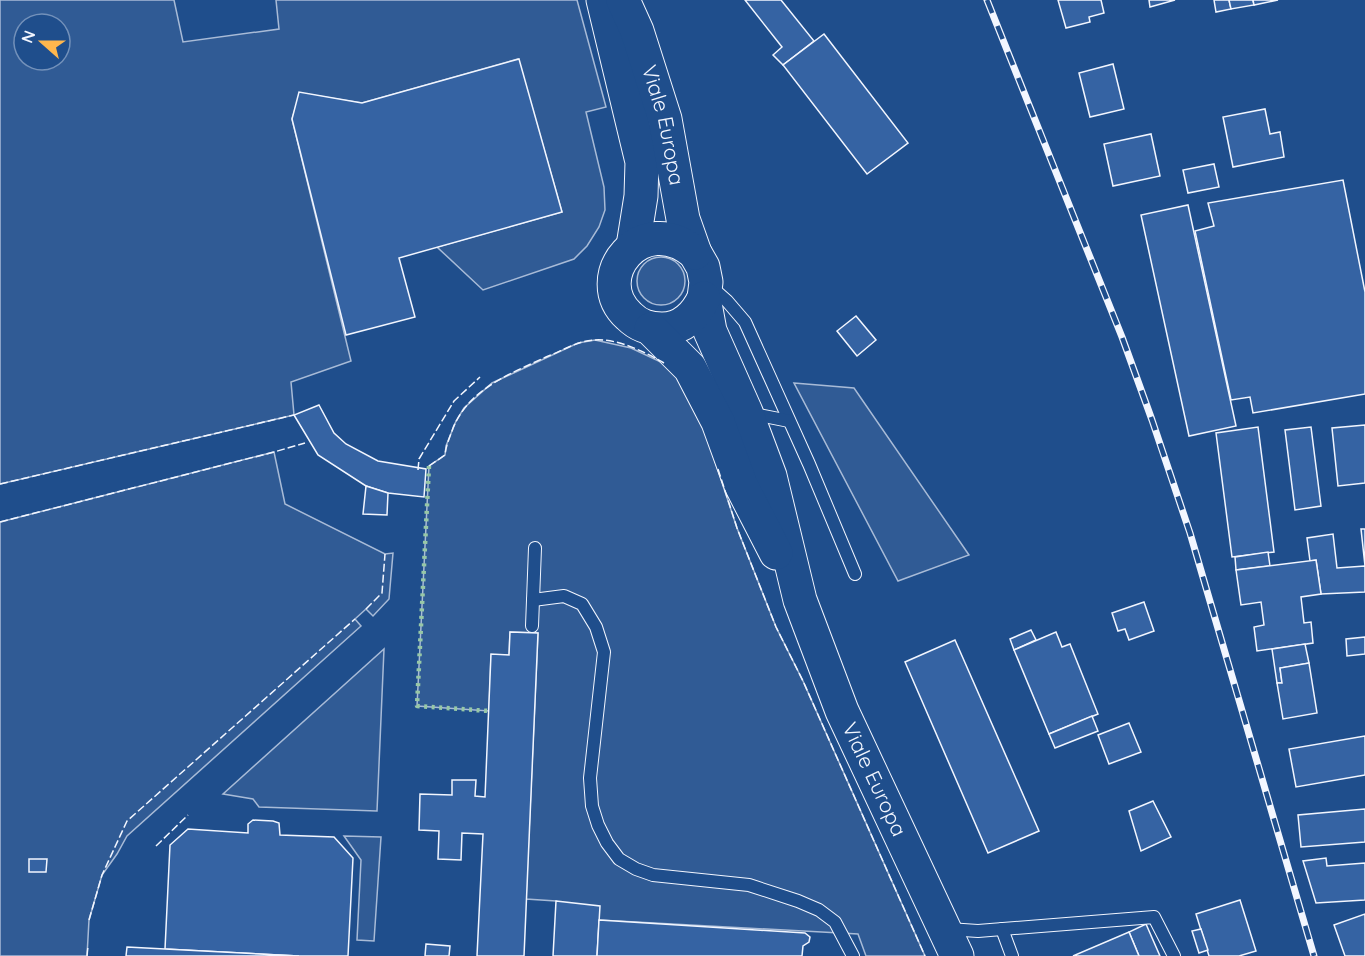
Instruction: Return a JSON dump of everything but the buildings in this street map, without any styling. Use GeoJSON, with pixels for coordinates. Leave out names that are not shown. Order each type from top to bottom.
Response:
{"type":"FeatureCollection","features":[{"type":"Feature","properties":{"kind":"main road","name":"Viale Europa"},"geometry":{"type":"LineString","coordinates":[[603,0],[642,162],[641,196],[633,246],[617,268],[615,283],[617,298],[624,312],[635,322],[651,328],[690,368],[718,422],[741,485],[800,600],[842,711],[950,942]]}},
{"type":"Feature","properties":{"kind":"main road","name":"Viale Europa"},"geometry":{"type":"LineString","coordinates":[[623,0],[637,31],[665,119],[683,219],[702,278],[710,331],[746,412],[770,476],[800,600]]}},
{"type":"Feature","properties":{"kind":"main road"},"geometry":{"type":"LineString","coordinates":[[633,246],[645,240],[672,239],[684,245],[702,278],[698,310],[689,320],[664,329],[651,328]]}},
{"type":"Feature","properties":{"kind":"lane"},"geometry":{"type":"LineString","coordinates":[[702,278],[727,301],[745,322],[809,464],[855,574]]}},
{"type":"Feature","properties":{"kind":"lane"},"geometry":{"type":"LineString","coordinates":[[746,412],[789,422]]}},
{"type":"Feature","properties":{"kind":"lane"},"geometry":{"type":"LineString","coordinates":[[532,626],[535,548]]}},
{"type":"Feature","properties":{"kind":"lane"},"geometry":{"type":"LineString","coordinates":[[532,600],[564,596],[582,604],[596,627],[603,652],[590,778],[592,806],[607,843],[620,859],[653,876],[749,885],[774,892],[819,910],[835,922],[853,956]]}},
{"type":"Feature","properties":{"kind":"lane"},"geometry":{"type":"LineString","coordinates":[[950,942],[978,931],[1154,917],[1174,956]]}},
{"type":"Feature","properties":{"kind":"lane"},"geometry":{"type":"LineString","coordinates":[[1002,929],[1012,956]]}},
{"type":"Feature","properties":{"kind":"shaded area"},"geometry":{"type":"Polygon","coordinates":[[[0,0],[174,0],[183,42],[279,29],[276,0],[577,0],[606,107],[586,112],[604,187],[605,210],[599,227],[587,246],[574,259],[483,290],[437,247],[562,212],[518,59],[362,103],[300,93],[292,119],[351,361],[291,382],[294,415],[0,484],[0,0]]]}},
{"type":"Feature","properties":{"kind":"shaded area"},"geometry":{"type":"Polygon","coordinates":[[[661,257],[678,264],[685,281],[678,298],[661,305],[644,298],[637,281],[644,264],[661,257]]]}},
{"type":"Feature","properties":{"kind":"shaded area"},"geometry":{"type":"Polygon","coordinates":[[[595,340],[631,348],[663,363],[685,387],[700,416],[737,528],[776,627],[803,681],[925,956],[866,956],[858,934],[599,920],[556,901],[526,899],[538,633],[510,632],[509,655],[491,655],[489,711],[417,706],[429,466],[445,455],[446,446],[456,421],[464,408],[492,383],[578,343],[595,340]]]}},
{"type":"Feature","properties":{"kind":"shaded area"},"geometry":{"type":"Polygon","coordinates":[[[794,383],[854,388],[969,555],[898,581],[794,383]]]}},
{"type":"Feature","properties":{"kind":"shaded area"},"geometry":{"type":"Polygon","coordinates":[[[274,452],[285,504],[385,554],[393,553],[389,599],[373,616],[366,609],[355,619],[361,626],[127,836],[102,875],[89,920],[87,956],[0,956],[0,522],[274,452]]]}},
{"type":"Feature","properties":{"kind":"shaded area"},"geometry":{"type":"Polygon","coordinates":[[[384,649],[377,811],[259,807],[253,799],[223,794],[384,649]]]}},
{"type":"Feature","properties":{"kind":"shaded area"},"geometry":{"type":"Polygon","coordinates":[[[344,836],[381,837],[374,941],[357,940],[361,860],[344,836]]]}},
{"type":"Feature","properties":{"kind":"railway"},"geometry":{"type":"LineString","coordinates":[[987,0],[1122,337],[1152,420],[1190,533],[1314,956]]}},
{"type":"Feature","properties":{"kind":"hedge"},"geometry":{"type":"LineString","coordinates":[[429,466],[417,706],[489,711]]}},
{"type":"Feature","properties":{"kind":"fence"},"geometry":{"type":"LineString","coordinates":[[429,466],[445,455],[453,428],[460,414],[470,402],[492,384],[532,363],[582,342],[603,340],[621,343],[640,350],[664,363]]}},
{"type":"Feature","properties":{"kind":"fence"},"geometry":{"type":"LineString","coordinates":[[418,470],[419,459],[454,401],[480,377]]}},
{"type":"Feature","properties":{"kind":"fence"},"geometry":{"type":"LineString","coordinates":[[0,484],[294,415]]}},
{"type":"Feature","properties":{"kind":"fence"},"geometry":{"type":"LineString","coordinates":[[0,522],[305,443]]}},
{"type":"Feature","properties":{"kind":"fence"},"geometry":{"type":"LineString","coordinates":[[718,469],[737,528],[776,627],[803,681],[925,956]]}},
{"type":"Feature","properties":{"kind":"fence"},"geometry":{"type":"LineString","coordinates":[[366,609],[382,593],[385,554]]}},
{"type":"Feature","properties":{"kind":"fence"},"geometry":{"type":"LineString","coordinates":[[89,920],[102,875],[127,821],[355,619]]}},
{"type":"Feature","properties":{"kind":"fence"},"geometry":{"type":"LineString","coordinates":[[156,846],[188,815]]}},
{"type":"Feature","properties":{"kind":"fence"},"geometry":{"type":"LineString","coordinates":[[87,956],[88,946]]}}]}
